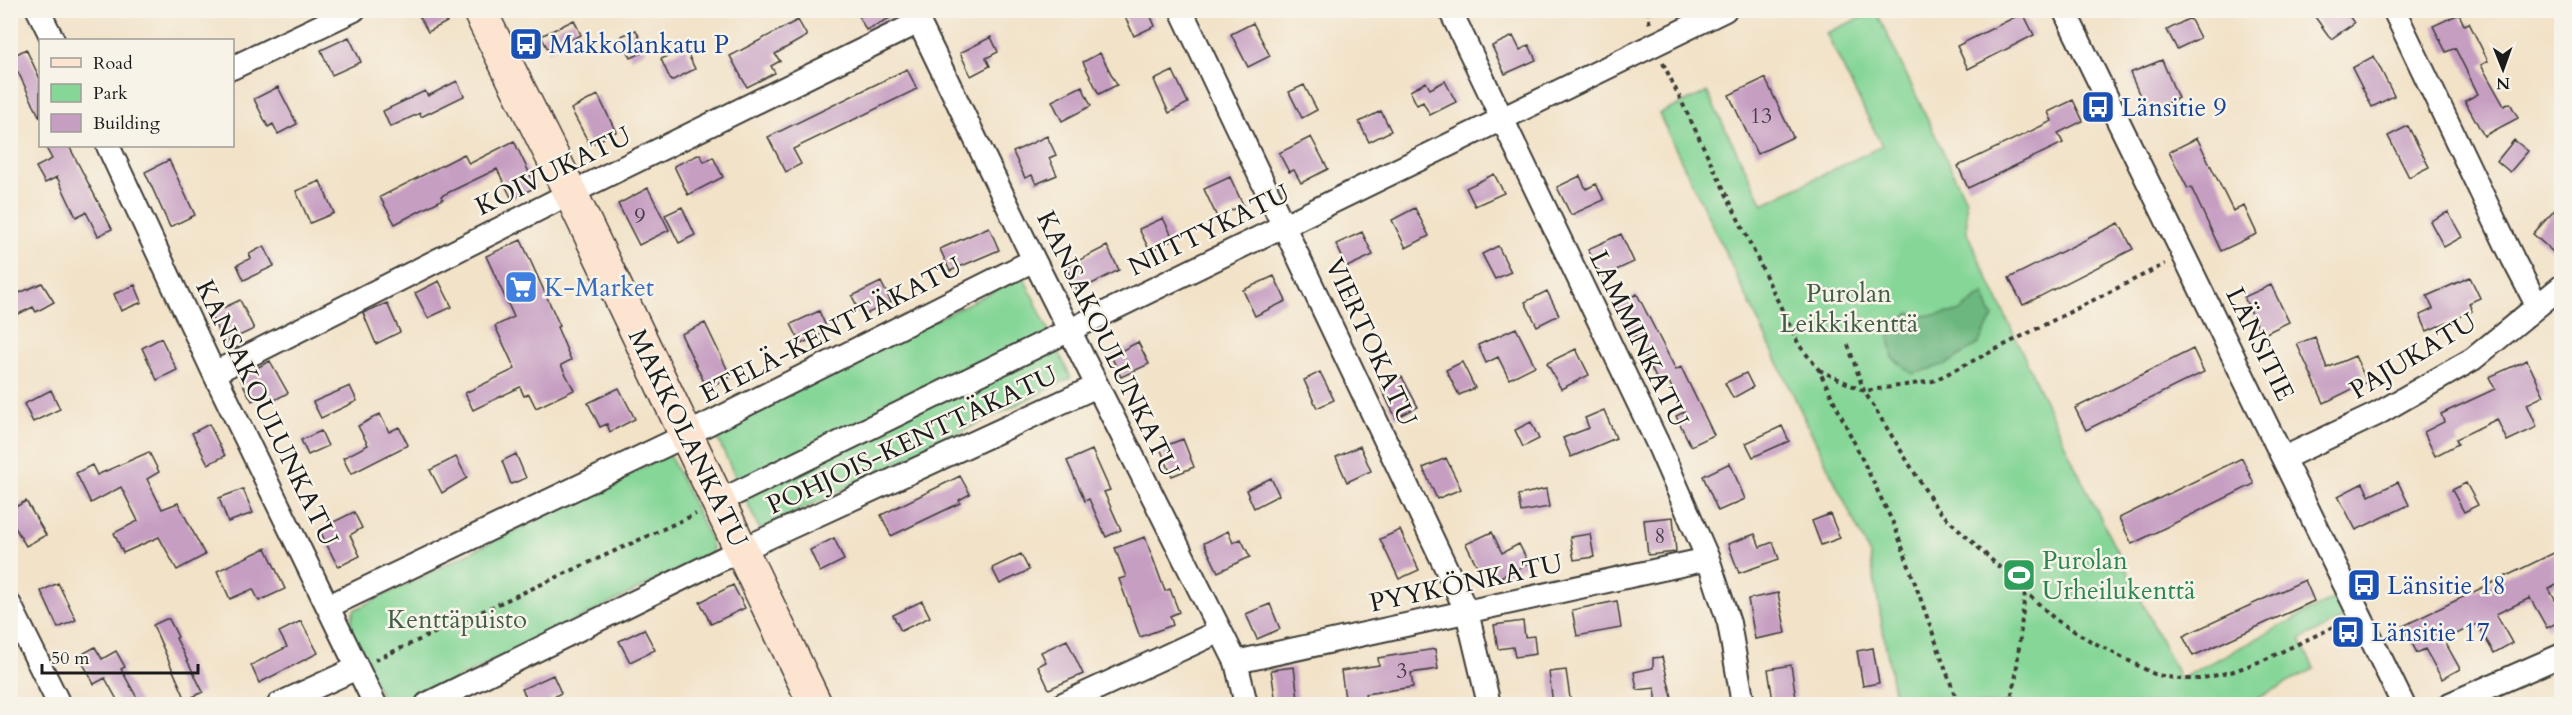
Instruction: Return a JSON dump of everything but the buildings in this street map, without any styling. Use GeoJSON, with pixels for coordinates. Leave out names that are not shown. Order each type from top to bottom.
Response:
{"type":"FeatureCollection","features":[{"type":"Feature","properties":{"kind":"street"},"geometry":{"type":"LineString","coordinates":[[38,10],[52,39]]}},
{"type":"Feature","properties":{"kind":"street"},"geometry":{"type":"LineString","coordinates":[[234,68],[354,10]]}},
{"type":"Feature","properties":{"kind":"street","name":"MAKKOLANKATU"},"geometry":{"type":"LineString","coordinates":[[479,10],[571,194],[686,434],[711,506],[743,551],[815,705]]}},
{"type":"Feature","properties":{"kind":"street","name":"VIERTOKATU"},"geometry":{"type":"LineString","coordinates":[[1181,10],[1467,612],[1489,705]]}},
{"type":"Feature","properties":{"kind":"street","name":"LAMMINKATU"},"geometry":{"type":"LineString","coordinates":[[1450,10],[1658,444],[1708,559],[1729,623],[1743,705]]}},
{"type":"Feature","properties":{"kind":"street","name":"NIITTYKATU"},"geometry":{"type":"LineString","coordinates":[[711,506],[1725,10]]}},
{"type":"Feature","properties":{"kind":"street","name":"LÄNSITIE"},"geometry":{"type":"LineString","coordinates":[[2064,10],[2403,705]]}},
{"type":"Feature","properties":{"kind":"street"},"geometry":{"type":"LineString","coordinates":[[2394,10],[2513,259],[2538,305]]}},
{"type":"Feature","properties":{"kind":"street","name":"KOIVUKATU"},"geometry":{"type":"LineString","coordinates":[[214,373],[571,194],[916,16]]}},
{"type":"Feature","properties":{"kind":"street","name":"KANSAKOULUNKATU"},"geometry":{"type":"LineString","coordinates":[[916,16],[1034,260],[1236,662],[1246,705]]}},
{"type":"Feature","properties":{"kind":"street","name":"KANSAKOULUNKATU"},"geometry":{"type":"LineString","coordinates":[[108,147],[214,373],[329,606],[375,705]]}},
{"type":"Feature","properties":{"kind":"street","name":"ETELÄ-KENTTÄKATU"},"geometry":{"type":"LineString","coordinates":[[329,606],[686,434],[1034,260]]}},
{"type":"Feature","properties":{"kind":"street","name":"PAJUKATU"},"geometry":{"type":"LineString","coordinates":[[2284,458],[2377,414],[2473,360],[2562,286]]}},
{"type":"Feature","properties":{"kind":"street","name":"POHJOIS-KENTTÄKATU"},"geometry":{"type":"LineString","coordinates":[[427,705],[743,551],[1097,386]]}},
{"type":"Feature","properties":{"kind":"street","name":"PYYKÖNKATU"},"geometry":{"type":"LineString","coordinates":[[1236,662],[1708,559]]}},
{"type":"Feature","properties":{"kind":"street"},"geometry":{"type":"LineString","coordinates":[[10,605],[59,705]]}},
{"type":"Feature","properties":{"kind":"street"},"geometry":{"type":"LineString","coordinates":[[1064,705],[1220,631]]}},
{"type":"Feature","properties":{"kind":"street"},"geometry":{"type":"LineString","coordinates":[[2450,705],[2562,655]]}},
{"type":"Feature","properties":{"kind":"street"},"geometry":{"type":"LineString","coordinates":[[279,705],[357,668]]}},
{"type":"Feature","properties":{"kind":"path"},"geometry":{"type":"LineString","coordinates":[[1654,44],[1799,345],[1818,370],[1895,527],[1958,705]]}},
{"type":"Feature","properties":{"kind":"path"},"geometry":{"type":"LineString","coordinates":[[1818,370],[1864,391],[1933,381],[2184,254]]}},
{"type":"Feature","properties":{"kind":"path"},"geometry":{"type":"LineString","coordinates":[[1848,345],[1864,391],[1937,509],[2056,620],[2089,640],[2156,675],[2199,679],[2231,672],[2264,660],[2360,614]]}},
{"type":"Feature","properties":{"kind":"path"},"geometry":{"type":"LineString","coordinates":[[357,668],[711,506]]}},
{"type":"Feature","properties":{"kind":"path"},"geometry":{"type":"LineString","coordinates":[[2009,705],[2015,683],[2025,591]]}},
{"type":"Feature","properties":{"kind":"green space","name":"Purolan Leikkikenttä"},"geometry":{"type":"Polygon","coordinates":[[[1876,11],[1966,200],[1967,233],[2075,466],[2180,679],[2334,598],[2344,618],[2300,640],[2314,669],[2247,704],[1896,704],[1870,555],[1659,114],[1707,92],[1763,204],[1882,146],[1826,33],[1876,11]]]}},
{"type":"Feature","properties":{"kind":"green space"},"geometry":{"type":"Polygon","coordinates":[[[1023,276],[1071,378],[760,530],[714,431],[1023,276]]]}},
{"type":"Feature","properties":{"kind":"green space"},"geometry":{"type":"Polygon","coordinates":[[[1983,294],[1993,317],[1978,344],[1947,364],[1913,374],[1893,358],[1889,337],[1909,313],[1922,316],[1959,312],[1983,294]]]}},
{"type":"Feature","properties":{"kind":"green space","name":"Kenttäpuisto"},"geometry":{"type":"Polygon","coordinates":[[[669,454],[711,541],[712,553],[406,704],[384,701],[349,630],[354,610],[669,454]]]}},
{"type":"Feature","properties":{"kind":"place","name":"Makkolankatu P"},"geometry":{"type":"Point","coordinates":[526,44]}},
{"type":"Feature","properties":{"kind":"place","name":"Länsitie 9"},"geometry":{"type":"Point","coordinates":[2098,107]}},
{"type":"Feature","properties":{"kind":"place","name":"K-Market"},"geometry":{"type":"Point","coordinates":[521,287]}},
{"type":"Feature","properties":{"kind":"place","name":"Purolan Urheilukenttä"},"geometry":{"type":"Point","coordinates":[2019,575]}},
{"type":"Feature","properties":{"kind":"place","name":"Länsitie 18"},"geometry":{"type":"Point","coordinates":[2364,585]}},
{"type":"Feature","properties":{"kind":"place","name":"Länsitie 17"},"geometry":{"type":"Point","coordinates":[2348,632]}}]}
